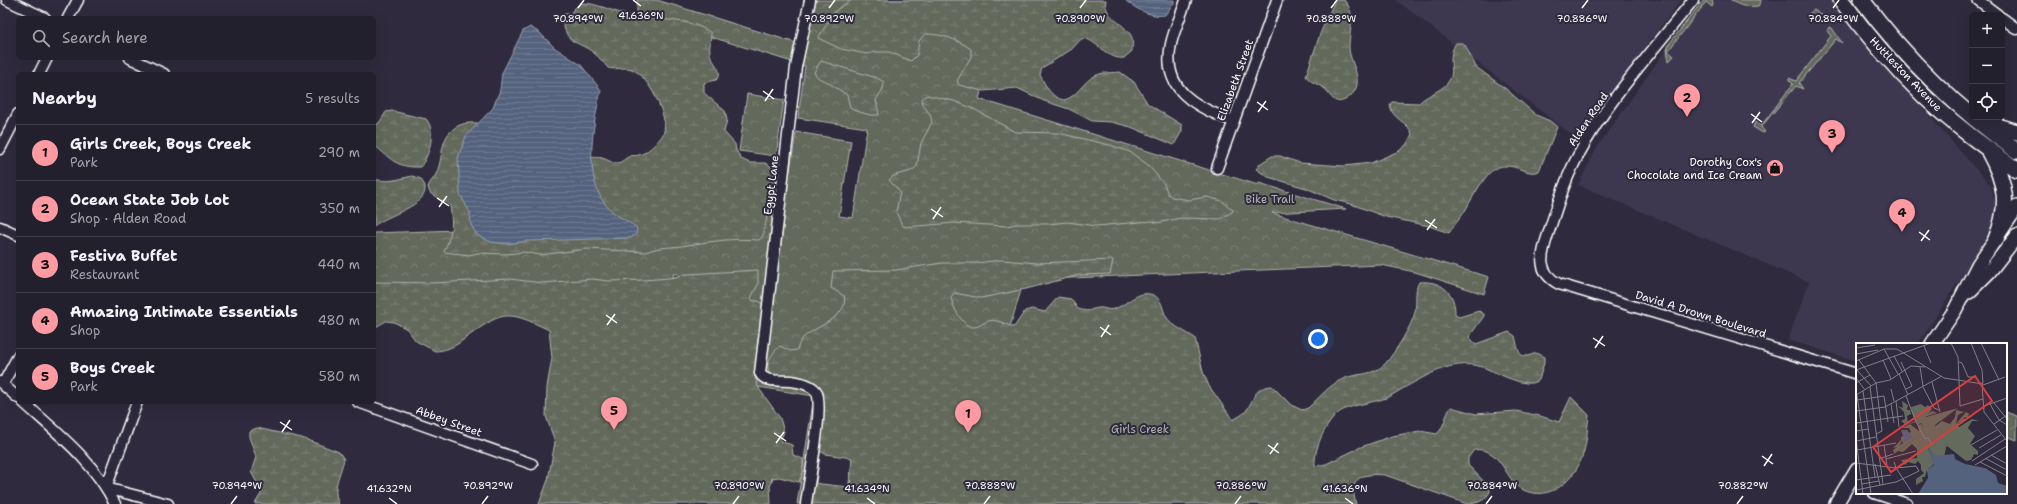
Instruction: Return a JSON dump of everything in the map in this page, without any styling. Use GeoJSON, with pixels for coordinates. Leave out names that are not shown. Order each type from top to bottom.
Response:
{"type":"FeatureCollection","features":[{"type":"Feature","properties":{"kind":"highway","name":"Huttleston Avenue"},"geometry":{"type":"LineString","coordinates":[[1841,0],[1879,49],[1936,108],[2017,170]]}},
{"type":"Feature","properties":{"kind":"highway","name":"Huttleston Avenue"},"geometry":{"type":"LineString","coordinates":[[1862,0],[1895,41],[1935,85],[1978,123],[2017,151]]}},
{"type":"Feature","properties":{"kind":"highway"},"geometry":{"type":"LineString","coordinates":[[1935,85],[1969,107]]}},
{"type":"Feature","properties":{"kind":"highway"},"geometry":{"type":"LineString","coordinates":[[1989,120],[2000,127],[2017,132]]}},
{"type":"Feature","properties":{"kind":"highway"},"geometry":{"type":"LineString","coordinates":[[1987,148],[1999,171],[2004,187],[2004,213],[1996,238]]}},
{"type":"Feature","properties":{"kind":"main road"},"geometry":{"type":"LineString","coordinates":[[1933,343],[1961,300],[1978,265],[2017,207]]}},
{"type":"Feature","properties":{"kind":"main road"},"geometry":{"type":"LineString","coordinates":[[1961,300],[2013,245],[2017,236]]}},
{"type":"Feature","properties":{"kind":"main road"},"geometry":{"type":"LineString","coordinates":[[1836,504],[1853,484],[1856,472]]}},
{"type":"Feature","properties":{"kind":"street"},"geometry":{"type":"LineString","coordinates":[[7,0],[41,16]]}},
{"type":"Feature","properties":{"kind":"street"},"geometry":{"type":"LineString","coordinates":[[69,16],[78,0]]}},
{"type":"Feature","properties":{"kind":"street","name":"Egypt Lane"},"geometry":{"type":"LineString","coordinates":[[806,504],[818,419],[818,395],[812,388],[803,384],[767,379],[760,373],[796,67],[810,0]]}},
{"type":"Feature","properties":{"kind":"street"},"geometry":{"type":"LineString","coordinates":[[1186,0],[1171,45],[1170,61],[1175,80],[1185,96],[1194,104],[1204,110],[1233,121]]}},
{"type":"Feature","properties":{"kind":"street","name":"Elizabeth Street"},"geometry":{"type":"LineString","coordinates":[[1217,168],[1277,0]]}},
{"type":"Feature","properties":{"kind":"street","name":"Alden Road"},"geometry":{"type":"LineString","coordinates":[[1544,269],[1542,254],[1564,188],[1578,155],[1605,113],[1693,0]]}},
{"type":"Feature","properties":{"kind":"street"},"geometry":{"type":"LineString","coordinates":[[1978,0],[1994,12]]}},
{"type":"Feature","properties":{"kind":"street"},"geometry":{"type":"LineString","coordinates":[[2005,20],[2017,29]]}},
{"type":"Feature","properties":{"kind":"street"},"geometry":{"type":"LineString","coordinates":[[40,72],[46,60]]}},
{"type":"Feature","properties":{"kind":"street"},"geometry":{"type":"LineString","coordinates":[[134,60],[160,72]]}},
{"type":"Feature","properties":{"kind":"street"},"geometry":{"type":"LineString","coordinates":[[0,149],[16,118]]}},
{"type":"Feature","properties":{"kind":"street"},"geometry":{"type":"LineString","coordinates":[[0,227],[16,234]]}},
{"type":"Feature","properties":{"kind":"street","name":"David A Drown Boulevard"},"geometry":{"type":"LineString","coordinates":[[1544,269],[1548,276],[1559,284],[1856,374]]}},
{"type":"Feature","properties":{"kind":"street"},"geometry":{"type":"LineString","coordinates":[[16,359],[1,383],[16,396]]}},
{"type":"Feature","properties":{"kind":"street"},"geometry":{"type":"LineString","coordinates":[[25,404],[76,451],[106,488],[114,504]]}},
{"type":"Feature","properties":{"kind":"street"},"geometry":{"type":"LineString","coordinates":[[106,488],[136,404]]}},
{"type":"Feature","properties":{"kind":"street","name":"Abbey Street"},"geometry":{"type":"LineString","coordinates":[[364,404],[532,464]]}},
{"type":"Feature","properties":{"kind":"street"},"geometry":{"type":"LineString","coordinates":[[106,488],[168,504]]}},
{"type":"Feature","properties":{"kind":"street"},"geometry":{"type":"LineString","coordinates":[[1877,494],[1907,504]]}},
{"type":"Feature","properties":{"kind":"shaded area"},"geometry":{"type":"Polygon","coordinates":[[[1396,0],[1681,0],[1576,138],[1396,0]]]}},
{"type":"Feature","properties":{"kind":"shaded area"},"geometry":{"type":"Polygon","coordinates":[[[1704,0],[1832,0],[1869,48],[1991,186],[1996,207],[1992,230],[1919,343],[1856,343],[1856,361],[1788,340],[1809,282],[1578,185],[1598,146],[1670,44],[1704,0]]]}},
{"type":"Feature","properties":{"kind":"green space","name":"Bike Trail"},"geometry":{"type":"Polygon","coordinates":[[[637,0],[657,0],[806,46],[816,0],[1006,0],[979,99],[1258,185],[1259,183],[1346,209],[1272,213],[1489,277],[1484,294],[1415,272],[1381,265],[1024,280],[1007,337],[846,504],[855,440],[828,398],[813,504],[797,504],[814,396],[758,387],[780,428],[772,481],[745,477],[724,504],[678,274],[673,274],[674,279],[376,293],[376,233],[541,227],[768,205],[774,169],[790,171],[796,132],[851,141],[839,216],[853,218],[867,128],[798,118],[805,66],[637,14],[637,0]]]}},
{"type":"Feature","properties":{"kind":"green space"},"geometry":{"type":"Polygon","coordinates":[[[852,0],[1106,0],[1108,12],[1125,28],[1132,38],[1132,51],[1124,58],[1118,58],[1112,56],[1090,41],[1081,39],[1072,49],[1042,68],[1040,75],[1044,83],[1052,94],[1059,99],[1064,100],[1073,96],[1092,77],[1102,73],[1120,72],[1134,82],[1148,104],[1182,125],[1182,131],[1174,145],[1131,127],[1111,122],[1092,121],[1069,109],[1044,101],[1017,88],[983,91],[959,85],[957,81],[971,57],[971,49],[960,42],[944,36],[925,34],[919,41],[917,55],[911,61],[889,52],[867,54],[841,49],[818,38],[836,10],[852,0]]]}},
{"type":"Feature","properties":{"kind":"green space"},"geometry":{"type":"Polygon","coordinates":[[[1335,0],[1344,0],[1350,11],[1351,22],[1349,47],[1357,81],[1356,88],[1352,94],[1345,100],[1339,102],[1334,100],[1324,88],[1306,76],[1320,34],[1335,0]]]}},
{"type":"Feature","properties":{"kind":"green space"},"geometry":{"type":"Polygon","coordinates":[[[1705,0],[1712,0],[1712,7],[1706,2],[1668,51],[1674,56],[1669,61],[1667,50],[1669,44],[1700,4],[1705,0]]]}},
{"type":"Feature","properties":{"kind":"green space"},"geometry":{"type":"Polygon","coordinates":[[[1731,0],[1761,1],[1758,6],[1747,6],[1738,4],[1731,0]]]}},
{"type":"Feature","properties":{"kind":"green space"},"geometry":{"type":"Polygon","coordinates":[[[580,3],[592,4],[625,15],[641,18],[672,20],[693,24],[711,33],[710,53],[719,70],[719,77],[716,80],[704,83],[704,93],[725,111],[727,120],[724,132],[735,144],[736,150],[741,159],[750,163],[765,163],[772,167],[775,171],[775,183],[772,200],[764,233],[759,240],[723,240],[661,248],[646,252],[587,249],[540,255],[524,252],[507,254],[478,253],[469,255],[444,252],[451,230],[450,206],[430,193],[428,187],[437,172],[445,139],[453,129],[460,125],[472,123],[486,124],[518,135],[566,155],[578,158],[599,157],[616,163],[630,156],[639,155],[645,152],[655,145],[662,136],[664,121],[662,112],[648,84],[642,77],[637,72],[629,68],[608,68],[594,53],[573,41],[567,34],[562,18],[564,14],[569,14],[580,3]]]}},
{"type":"Feature","properties":{"kind":"green space"},"geometry":{"type":"Polygon","coordinates":[[[1814,10],[1822,15],[1821,22],[1814,18],[1812,20],[1806,16],[1814,10]]]}},
{"type":"Feature","properties":{"kind":"green space"},"geometry":{"type":"Polygon","coordinates":[[[1829,27],[1832,28],[1842,43],[1836,39],[1799,83],[1803,89],[1796,86],[1761,127],[1765,132],[1763,133],[1753,127],[1755,122],[1761,126],[1793,84],[1789,78],[1796,81],[1831,36],[1827,31],[1829,27]]]}},
{"type":"Feature","properties":{"kind":"green space"},"geometry":{"type":"Polygon","coordinates":[[[1456,43],[1462,43],[1465,45],[1476,67],[1506,89],[1536,115],[1550,121],[1557,127],[1539,171],[1531,172],[1514,167],[1502,166],[1489,173],[1449,233],[1429,226],[1386,217],[1351,204],[1334,200],[1306,188],[1268,177],[1256,169],[1261,163],[1272,156],[1280,156],[1300,163],[1344,166],[1371,163],[1399,151],[1406,145],[1412,134],[1407,126],[1393,114],[1390,105],[1392,102],[1419,103],[1444,86],[1450,79],[1452,71],[1451,59],[1456,43]]]}},
{"type":"Feature","properties":{"kind":"green space"},"geometry":{"type":"Polygon","coordinates":[[[821,61],[877,78],[884,82],[883,89],[876,100],[879,115],[870,115],[853,110],[850,107],[847,95],[815,74],[814,72],[821,61]]]}},
{"type":"Feature","properties":{"kind":"green space"},"geometry":{"type":"Polygon","coordinates":[[[747,94],[784,100],[776,156],[739,151],[747,94]]]}},
{"type":"Feature","properties":{"kind":"green space"},"geometry":{"type":"Polygon","coordinates":[[[927,95],[954,101],[974,109],[1015,132],[1058,133],[1110,145],[1130,152],[1148,165],[1164,184],[1168,194],[1172,197],[1189,200],[1207,197],[1222,201],[1233,210],[1220,219],[1181,218],[1157,223],[1152,221],[1096,226],[1067,222],[1050,224],[1016,224],[1006,226],[954,223],[905,227],[902,225],[896,212],[900,192],[889,180],[896,175],[911,171],[917,166],[921,143],[932,122],[930,114],[923,105],[922,99],[927,95]]]}},
{"type":"Feature","properties":{"kind":"green space"},"geometry":{"type":"Polygon","coordinates":[[[392,111],[426,119],[431,130],[431,137],[429,151],[420,167],[399,164],[389,158],[376,147],[376,125],[379,123],[386,112],[392,111]]]}},
{"type":"Feature","properties":{"kind":"green space"},"geometry":{"type":"Polygon","coordinates":[[[412,176],[421,179],[425,186],[424,194],[420,200],[413,205],[376,225],[376,179],[389,181],[412,176]]]}},
{"type":"Feature","properties":{"kind":"green space","name":"Girls Creek"},"geometry":{"type":"Polygon","coordinates":[[[1002,260],[1037,263],[1113,260],[1110,274],[1079,275],[1026,289],[981,298],[954,293],[951,297],[953,306],[966,324],[977,327],[993,320],[1014,327],[1025,311],[1032,309],[1045,312],[1058,297],[1071,299],[1078,309],[1088,311],[1096,308],[1110,310],[1119,307],[1142,294],[1153,295],[1161,302],[1167,318],[1177,327],[1195,338],[1203,372],[1209,386],[1233,420],[1245,412],[1258,391],[1262,388],[1272,386],[1291,405],[1302,410],[1308,408],[1338,381],[1370,372],[1381,367],[1386,363],[1403,339],[1413,318],[1415,312],[1417,285],[1419,282],[1434,283],[1441,286],[1450,294],[1455,307],[1455,315],[1459,317],[1479,311],[1484,314],[1469,337],[1476,344],[1509,332],[1515,336],[1520,354],[1526,356],[1536,353],[1544,357],[1544,363],[1539,380],[1533,383],[1516,381],[1480,366],[1473,365],[1454,366],[1436,371],[1386,398],[1353,406],[1337,414],[1324,431],[1318,445],[1315,466],[1326,464],[1361,447],[1392,436],[1420,431],[1437,434],[1442,428],[1447,413],[1451,407],[1476,414],[1516,411],[1559,422],[1571,397],[1589,415],[1586,444],[1583,455],[1571,477],[1564,484],[1547,493],[1537,493],[1528,492],[1518,487],[1500,462],[1489,452],[1474,450],[1468,458],[1468,465],[1489,487],[1490,491],[1487,497],[1471,504],[1467,504],[1385,475],[1370,475],[1364,476],[1356,482],[1354,495],[1356,504],[807,504],[812,483],[850,486],[852,458],[825,454],[817,449],[817,386],[809,380],[803,378],[778,377],[769,371],[768,362],[773,353],[780,346],[790,351],[797,350],[802,339],[836,316],[841,310],[844,304],[844,296],[831,288],[833,271],[896,270],[942,263],[976,263],[1002,260]]]}},
{"type":"Feature","properties":{"kind":"green space"},"geometry":{"type":"Polygon","coordinates":[[[758,270],[758,285],[751,298],[753,301],[759,301],[762,304],[762,324],[754,373],[758,387],[780,418],[784,432],[780,441],[792,445],[793,455],[803,459],[803,472],[799,482],[779,477],[772,478],[770,486],[771,504],[539,504],[548,480],[555,442],[546,416],[547,387],[552,358],[549,330],[522,318],[504,316],[495,319],[454,346],[435,351],[416,341],[407,329],[394,322],[386,321],[376,327],[376,282],[433,283],[510,279],[542,283],[592,279],[609,281],[644,280],[669,278],[688,274],[758,270]]]}},
{"type":"Feature","properties":{"kind":"green space"},"geometry":{"type":"Polygon","coordinates":[[[2007,412],[2017,416],[2017,440],[2007,436],[2007,412]]]}},
{"type":"Feature","properties":{"kind":"green space"},"geometry":{"type":"Polygon","coordinates":[[[257,428],[302,438],[339,452],[344,459],[336,487],[339,504],[255,504],[262,492],[251,472],[256,457],[249,437],[249,431],[257,428]]]}},
{"type":"Feature","properties":{"kind":"water"},"geometry":{"type":"Polygon","coordinates":[[[1125,0],[1174,0],[1174,3],[1165,15],[1160,16],[1144,12],[1125,0]]]}},
{"type":"Feature","properties":{"kind":"water"},"geometry":{"type":"Polygon","coordinates":[[[530,27],[540,33],[555,48],[581,65],[601,90],[595,120],[592,155],[596,188],[603,202],[614,213],[637,228],[636,234],[631,238],[527,241],[507,244],[491,242],[477,235],[471,225],[470,213],[460,194],[458,158],[466,136],[493,108],[500,90],[502,73],[523,31],[530,27]]]}},
{"type":"Feature","properties":{"kind":"place","name":"Ocean State Job Lot"},"geometry":{"type":"Point","coordinates":[1687,117]}},
{"type":"Feature","properties":{"kind":"place","name":"Festiva Buffet"},"geometry":{"type":"Point","coordinates":[1832,153]}},
{"type":"Feature","properties":{"kind":"place","name":"Dorothy Cox's Chocolate and Ice Cream"},"geometry":{"type":"Point","coordinates":[1775,168]}},
{"type":"Feature","properties":{"kind":"place","name":"Amazing Intimate Essentials"},"geometry":{"type":"Point","coordinates":[1902,232]}},
{"type":"Feature","properties":{"kind":"place","name":"Boys Creek"},"geometry":{"type":"Point","coordinates":[614,430]}},
{"type":"Feature","properties":{"kind":"place","name":"Girls Creek, Boys Creek"},"geometry":{"type":"Point","coordinates":[968,433]}}]}
